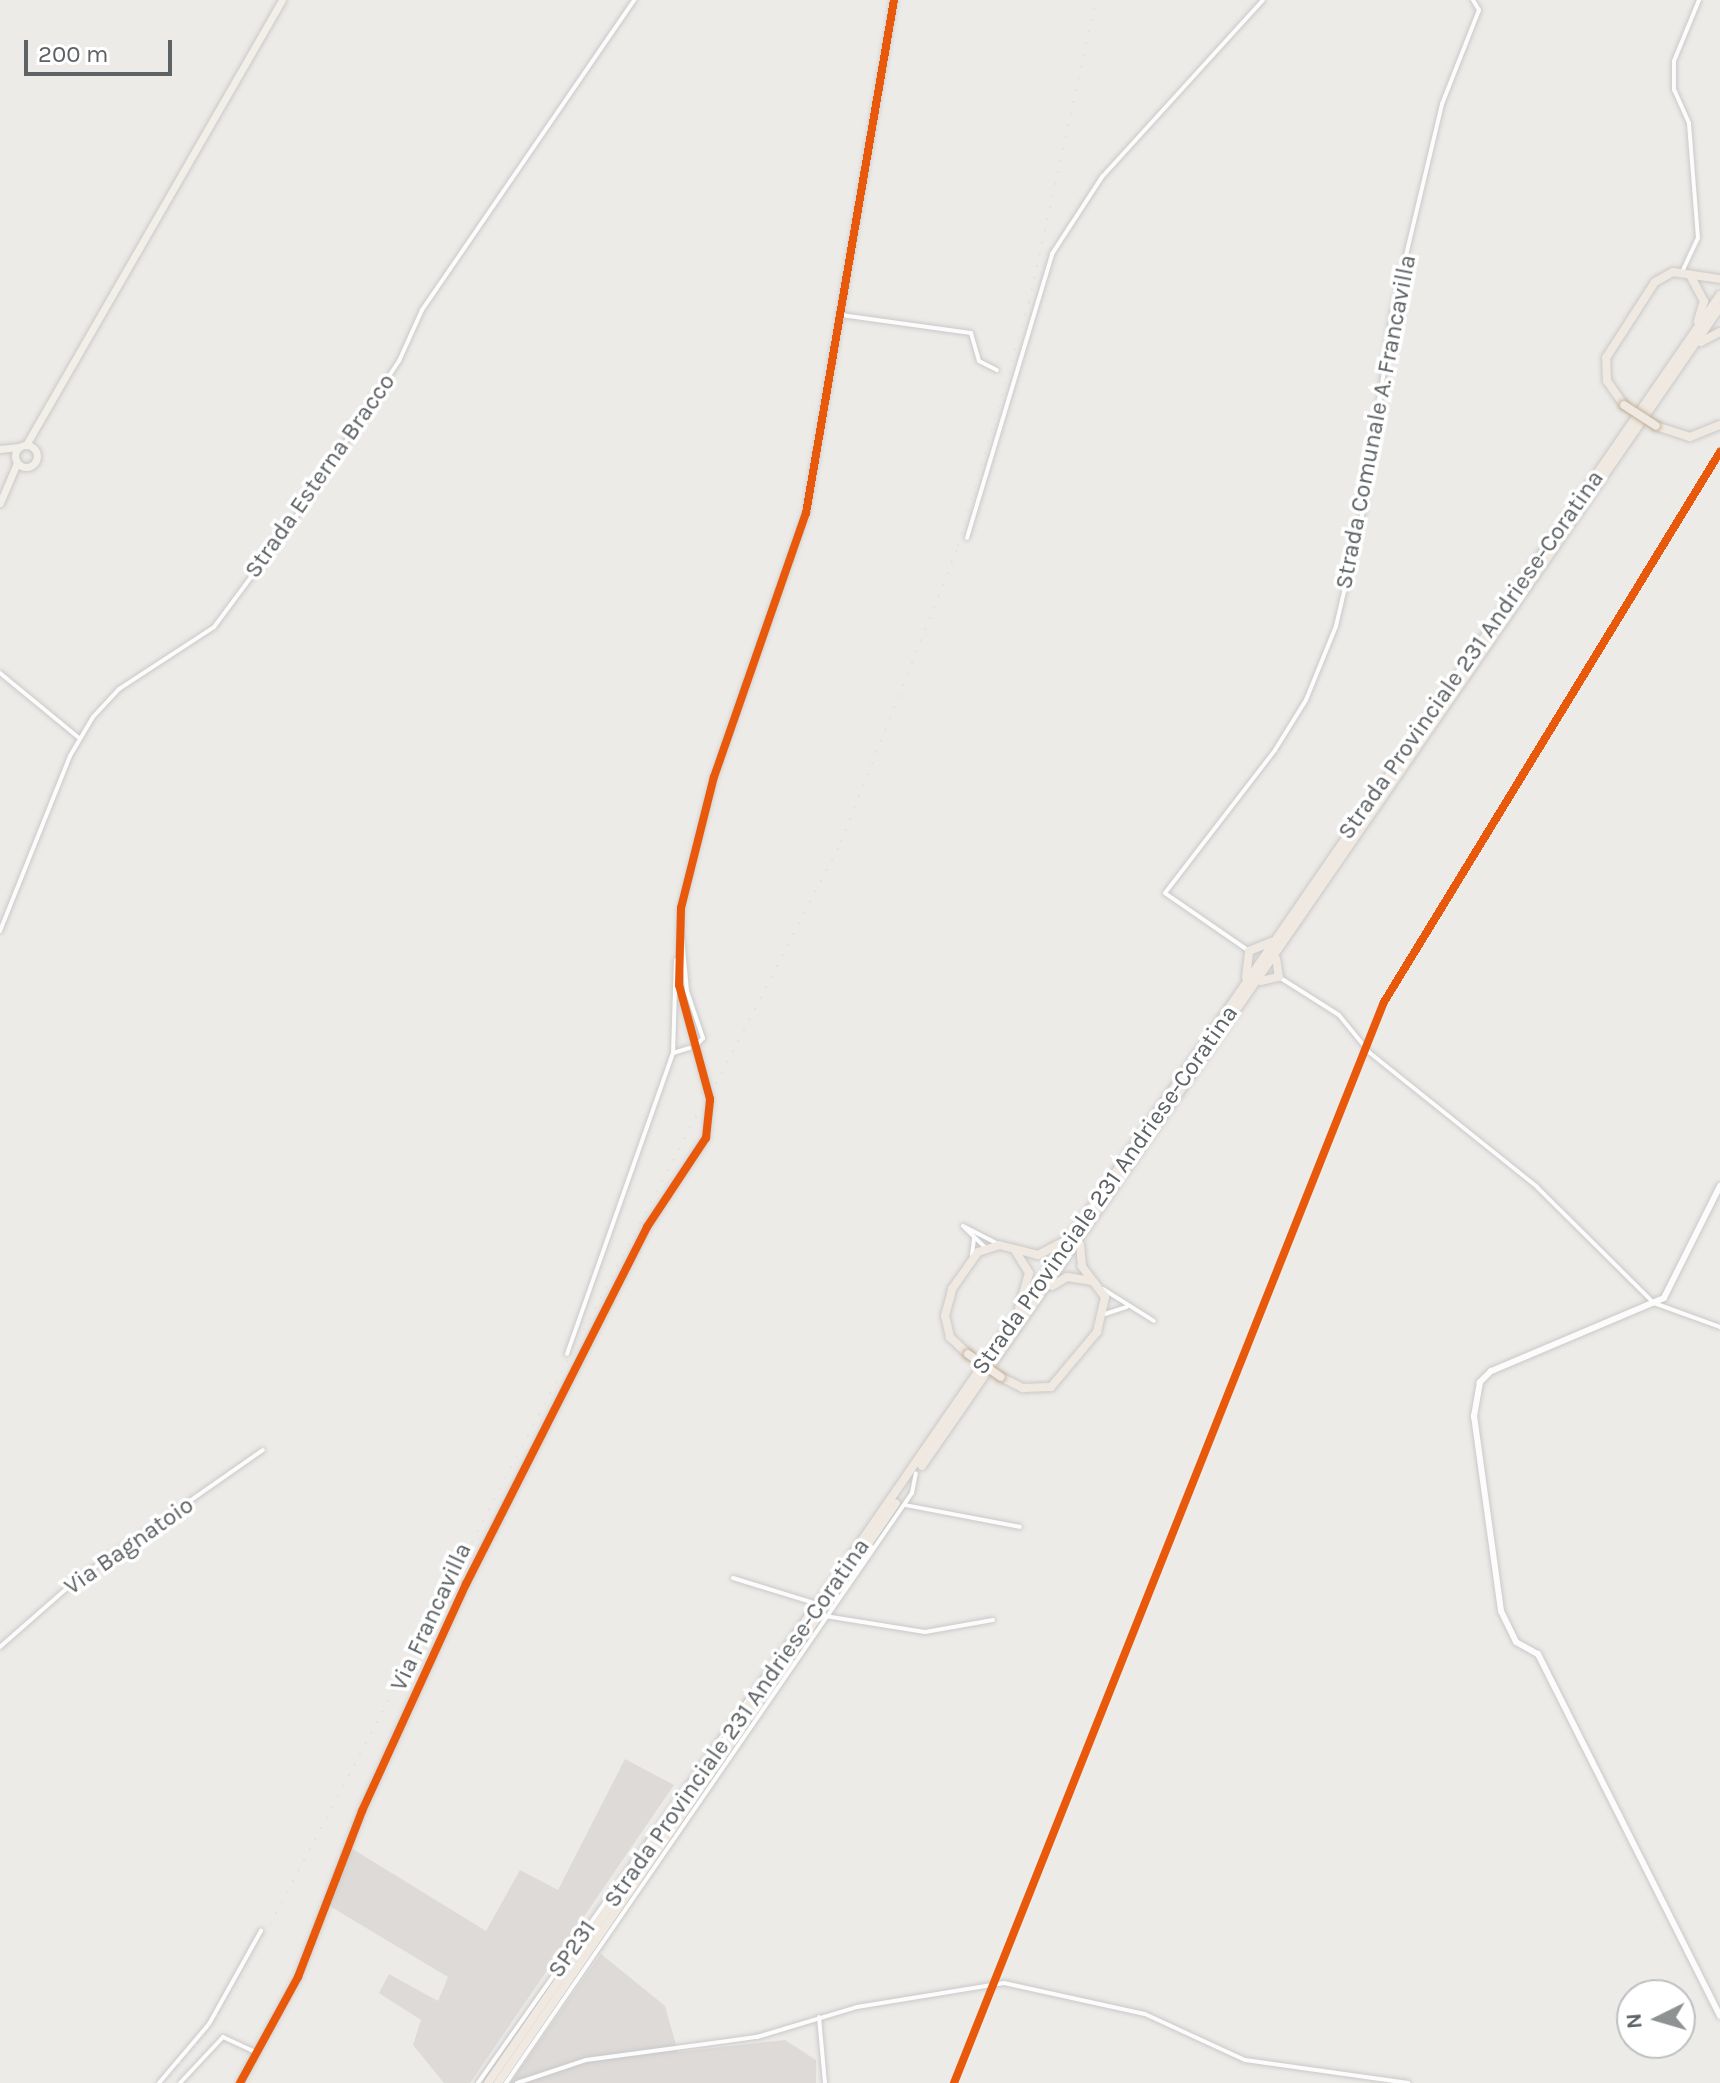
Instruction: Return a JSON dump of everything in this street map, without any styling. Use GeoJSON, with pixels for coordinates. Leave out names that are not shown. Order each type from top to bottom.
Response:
{"type":"FeatureCollection","features":[{"type":"Feature","properties":{"kind":"highway"},"geometry":{"type":"LineString","coordinates":[[1720,279],[1686,274],[1655,282],[1609,348],[1607,381],[1624,405],[1656,426],[1690,437],[1720,425]]}},
{"type":"Feature","properties":{"kind":"highway"},"geometry":{"type":"LineString","coordinates":[[1668,377],[1702,313],[1702,290],[1686,274]]}},
{"type":"Feature","properties":{"kind":"highway","name":"Strada Provinciale 231 Andriese-Coratina"},"geometry":{"type":"LineString","coordinates":[[498,2083],[916,1473],[1225,1030],[1301,913],[1668,377],[1720,295]]}},
{"type":"Feature","properties":{"kind":"highway","name":"Strada Provinciale 231 Andriese-Coratina"},"geometry":{"type":"LineString","coordinates":[[1668,377],[1720,307]]}},
{"type":"Feature","properties":{"kind":"highway"},"geometry":{"type":"LineString","coordinates":[[1668,377],[1708,334],[1720,332]]}},
{"type":"Feature","properties":{"kind":"highway"},"geometry":{"type":"LineString","coordinates":[[1207,1042],[1250,971],[1249,951],[1267,947],[1301,913]]}},
{"type":"Feature","properties":{"kind":"highway"},"geometry":{"type":"LineString","coordinates":[[1225,1030],[1261,982],[1279,977],[1274,962],[1301,913]]}},
{"type":"Feature","properties":{"kind":"highway","name":"Strada Provinciale 231 Andriese-Coratina"},"geometry":{"type":"LineString","coordinates":[[488,2083],[1207,1042],[1301,913]]}},
{"type":"Feature","properties":{"kind":"highway"},"geometry":{"type":"LineString","coordinates":[[1074,1236],[1038,1255],[999,1245],[986,1248],[972,1260],[945,1316],[950,1337],[1001,1377],[1035,1390],[1063,1380],[1105,1314],[1105,1301],[1079,1255],[1094,1220]]}},
{"type":"Feature","properties":{"kind":"highway"},"geometry":{"type":"LineString","coordinates":[[1002,1340],[1030,1283],[1013,1249]]}},
{"type":"Feature","properties":{"kind":"highway"},"geometry":{"type":"LineString","coordinates":[[1045,1291],[1067,1277],[1098,1286]]}},
{"type":"Feature","properties":{"kind":"main road"},"geometry":{"type":"LineString","coordinates":[[13,479],[27,467],[35,451],[37,436],[282,0]]}},
{"type":"Feature","properties":{"kind":"main road"},"geometry":{"type":"LineString","coordinates":[[0,450],[23,446],[37,436]]}},
{"type":"Feature","properties":{"kind":"main road"},"geometry":{"type":"LineString","coordinates":[[23,446],[35,451]]}},
{"type":"Feature","properties":{"kind":"main road"},"geometry":{"type":"LineString","coordinates":[[0,503],[13,479],[16,460],[23,446]]}},
{"type":"Feature","properties":{"kind":"main road"},"geometry":{"type":"LineString","coordinates":[[0,450],[27,467]]}},
{"type":"Feature","properties":{"kind":"street","name":"Strada Esterna Bracco"},"geometry":{"type":"LineString","coordinates":[[0,931],[79,738],[119,689],[214,627],[300,511],[399,361],[422,310],[634,0]]}},
{"type":"Feature","properties":{"kind":"street"},"geometry":{"type":"LineString","coordinates":[[567,1354],[673,1053],[679,925],[714,777],[806,513],[894,0]]}},
{"type":"Feature","properties":{"kind":"street"},"geometry":{"type":"LineString","coordinates":[[967,538],[1052,254],[1102,177],[1263,0]]}},
{"type":"Feature","properties":{"kind":"street","name":"Strada Comunale A. Francavilla"},"geometry":{"type":"LineString","coordinates":[[1249,951],[1165,893],[1283,737],[1336,626],[1365,502],[1392,314],[1442,104],[1479,10],[1473,0]]}},
{"type":"Feature","properties":{"kind":"street"},"geometry":{"type":"LineString","coordinates":[[1686,274],[1698,238],[1689,123],[1674,90],[1674,61],[1699,0]]}},
{"type":"Feature","properties":{"kind":"street"},"geometry":{"type":"LineString","coordinates":[[841,315],[971,333],[979,361],[997,370]]}},
{"type":"Feature","properties":{"kind":"street"},"geometry":{"type":"LineString","coordinates":[[0,673],[79,738]]}},
{"type":"Feature","properties":{"kind":"street"},"geometry":{"type":"LineString","coordinates":[[679,925],[687,991],[703,1038],[697,1045]]}},
{"type":"Feature","properties":{"kind":"street"},"geometry":{"type":"LineString","coordinates":[[1279,977],[1339,1015],[1370,1053],[1537,1187],[1654,1303],[1720,1327]]}},
{"type":"Feature","properties":{"kind":"street","name":"Via Francavilla"},"geometry":{"type":"LineString","coordinates":[[240,2083],[298,1977],[362,1811],[466,1584],[658,1210],[706,1138],[710,1099],[675,986]]}},
{"type":"Feature","properties":{"kind":"street"},"geometry":{"type":"LineString","coordinates":[[673,1053],[689,1048]]}},
{"type":"Feature","properties":{"kind":"street"},"geometry":{"type":"LineString","coordinates":[[1720,1186],[1675,1282],[1654,1303],[1480,1382],[1474,1416],[1491,1540],[1511,1633],[1538,1654],[1720,2016]]}},
{"type":"Feature","properties":{"kind":"street"},"geometry":{"type":"LineString","coordinates":[[974,1235],[999,1245]]}},
{"type":"Feature","properties":{"kind":"street"},"geometry":{"type":"LineString","coordinates":[[974,1235],[986,1248]]}},
{"type":"Feature","properties":{"kind":"street"},"geometry":{"type":"LineString","coordinates":[[972,1260],[974,1235]]}},
{"type":"Feature","properties":{"kind":"street"},"geometry":{"type":"LineString","coordinates":[[1098,1286],[1123,1304]]}},
{"type":"Feature","properties":{"kind":"street"},"geometry":{"type":"LineString","coordinates":[[1105,1301],[1118,1298]]}},
{"type":"Feature","properties":{"kind":"street"},"geometry":{"type":"LineString","coordinates":[[1105,1301],[1123,1304],[1154,1321]]}},
{"type":"Feature","properties":{"kind":"street"},"geometry":{"type":"LineString","coordinates":[[1105,1314],[1129,1307]]}},
{"type":"Feature","properties":{"kind":"street","name":"Via Bagnatoio"},"geometry":{"type":"LineString","coordinates":[[0,1647],[75,1581],[263,1450]]}},
{"type":"Feature","properties":{"kind":"street"},"geometry":{"type":"LineString","coordinates":[[506,2083],[904,1504],[916,1473]]}},
{"type":"Feature","properties":{"kind":"street"},"geometry":{"type":"LineString","coordinates":[[904,1504],[1020,1527]]}},
{"type":"Feature","properties":{"kind":"street"},"geometry":{"type":"LineString","coordinates":[[733,1578],[811,1602]]}},
{"type":"Feature","properties":{"kind":"street","name":"SP231"},"geometry":{"type":"LineString","coordinates":[[478,2083],[811,1602],[834,1584]]}},
{"type":"Feature","properties":{"kind":"street"},"geometry":{"type":"LineString","coordinates":[[825,1616],[925,1632],[993,1620]]}},
{"type":"Feature","properties":{"kind":"street"},"geometry":{"type":"LineString","coordinates":[[159,2083],[209,2024],[261,1931]]}},
{"type":"Feature","properties":{"kind":"street"},"geometry":{"type":"LineString","coordinates":[[517,2083],[586,2060],[757,2037],[819,2017],[1004,1983],[1145,2014],[1237,2058],[1408,2083]]}},
{"type":"Feature","properties":{"kind":"street"},"geometry":{"type":"LineString","coordinates":[[819,2017],[825,2083]]}},
{"type":"Feature","properties":{"kind":"street"},"geometry":{"type":"LineString","coordinates":[[180,2083],[223,2037],[255,2052]]}},
{"type":"Feature","properties":{"kind":"shaded area"},"geometry":{"type":"Polygon","coordinates":[[[625,1759],[674,1785],[470,2083],[444,2083],[413,2045],[421,2020],[379,1993],[389,1974],[438,2001],[448,1977],[328,1905],[351,1848],[486,1931],[520,1870],[558,1890],[625,1759]]]}},
{"type":"Feature","properties":{"kind":"shaded area"},"geometry":{"type":"Polygon","coordinates":[[[601,1954],[665,2006],[678,2052],[785,2040],[816,2060],[816,2083],[510,2083],[601,1954]]]}},
{"type":"Feature","properties":{"kind":"railway"},"geometry":{"type":"LineString","coordinates":[[716,1084],[841,842],[958,546],[1029,302],[1096,0]]}},
{"type":"Feature","properties":{"kind":"railway"},"geometry":{"type":"LineString","coordinates":[[165,2083],[231,1999],[700,1109]]}},
{"type":"Feature","properties":{"kind":"cycle path"},"geometry":{"type":"LineString","coordinates":[[240,2083],[298,1977],[362,1811],[466,1584],[647,1227],[706,1138],[710,1099],[679,985],[681,908],[714,777],[806,513],[894,0]]}},
{"type":"Feature","properties":{"kind":"cycle path"},"geometry":{"type":"LineString","coordinates":[[954,2083],[1384,1002],[1720,452]]}}]}
